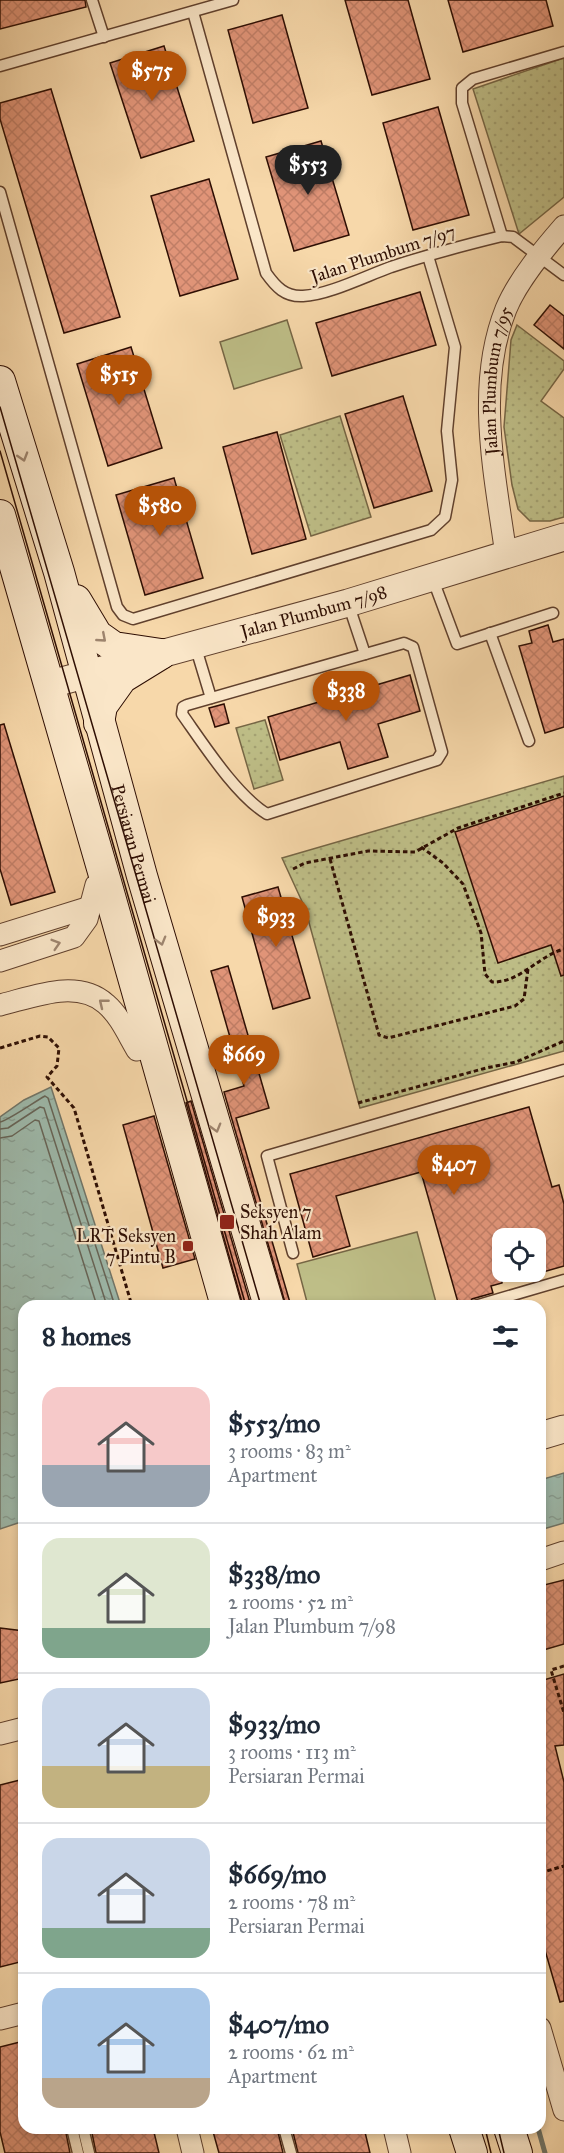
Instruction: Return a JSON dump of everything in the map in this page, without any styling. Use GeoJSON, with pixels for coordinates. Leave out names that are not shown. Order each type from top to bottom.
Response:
{"type":"FeatureCollection","features":[{"type":"Feature","properties":{"kind":"main road","name":"Persiaran Permai"},"geometry":{"type":"LineString","coordinates":[[0,381],[59,572],[74,678],[99,723],[266,1300]]}},
{"type":"Feature","properties":{"kind":"main road","name":"Persiaran Permai"},"geometry":{"type":"LineString","coordinates":[[2,523],[85,808],[98,892],[224,1300]]}},
{"type":"Feature","properties":{"kind":"main road"},"geometry":{"type":"LineString","coordinates":[[2,523],[28,564],[74,678],[98,807],[98,892],[137,1050],[207,1300]]}},
{"type":"Feature","properties":{"kind":"main road"},"geometry":{"type":"LineString","coordinates":[[59,572],[97,635],[114,647],[161,654]]}},
{"type":"Feature","properties":{"kind":"main road"},"geometry":{"type":"LineString","coordinates":[[99,723],[102,706],[122,678],[161,654]]}},
{"type":"Feature","properties":{"kind":"main road"},"geometry":{"type":"LineString","coordinates":[[466,2134],[472,2153]]}},
{"type":"Feature","properties":{"kind":"main road"},"geometry":{"type":"LineString","coordinates":[[511,2134],[516,2153]]}},
{"type":"Feature","properties":{"kind":"street","name":"Jalan Plumbum 7/95"},"geometry":{"type":"LineString","coordinates":[[506,555],[489,418],[493,357],[507,308],[537,256],[564,226]]}},
{"type":"Feature","properties":{"kind":"street","name":"Jalan Plumbum 7/98"},"geometry":{"type":"LineString","coordinates":[[74,678],[348,603],[564,537]]}},
{"type":"Feature","properties":{"kind":"street"},"geometry":{"type":"LineString","coordinates":[[0,935],[98,892]]}},
{"type":"Feature","properties":{"kind":"street"},"geometry":{"type":"LineString","coordinates":[[0,961],[74,937],[81,929],[98,892]]}},
{"type":"Feature","properties":{"kind":"street"},"geometry":{"type":"LineString","coordinates":[[0,1005],[65,990],[93,995],[107,1004],[137,1050]]}},
{"type":"Feature","properties":{"kind":"street"},"geometry":{"type":"LineString","coordinates":[[546,1434],[564,1429]]}},
{"type":"Feature","properties":{"kind":"street"},"geometry":{"type":"LineString","coordinates":[[546,1558],[564,1552]]}},
{"type":"Feature","properties":{"kind":"street"},"geometry":{"type":"LineString","coordinates":[[0,1734],[18,1730]]}},
{"type":"Feature","properties":{"kind":"street"},"geometry":{"type":"LineString","coordinates":[[0,2019],[18,2014]]}},
{"type":"Feature","properties":{"kind":"street"},"geometry":{"type":"LineString","coordinates":[[546,2048],[564,2110]]}},
{"type":"Feature","properties":{"kind":"street"},"geometry":{"type":"LineString","coordinates":[[188,2134],[193,2153]]}},
{"type":"Feature","properties":{"kind":"street"},"geometry":{"type":"LineString","coordinates":[[395,2134],[400,2153]]}},
{"type":"Feature","properties":{"kind":"lane"},"geometry":{"type":"LineString","coordinates":[[92,0],[104,37]]}},
{"type":"Feature","properties":{"kind":"lane"},"geometry":{"type":"LineString","coordinates":[[0,66],[233,0]]}},
{"type":"Feature","properties":{"kind":"lane","name":"Jalan Plumbum 7/97"},"geometry":{"type":"LineString","coordinates":[[193,12],[266,273],[276,287],[287,295],[317,294],[428,256],[502,236]]}},
{"type":"Feature","properties":{"kind":"lane"},"geometry":{"type":"LineString","coordinates":[[564,52],[473,79],[462,88],[462,103],[502,236],[513,237],[564,275]]}},
{"type":"Feature","properties":{"kind":"lane"},"geometry":{"type":"LineString","coordinates":[[0,192],[117,607],[123,615],[133,619],[431,530],[445,517],[452,480],[447,431],[455,347],[428,256]]}},
{"type":"Feature","properties":{"kind":"lane"},"geometry":{"type":"LineString","coordinates":[[432,577],[457,644],[553,613]]}},
{"type":"Feature","properties":{"kind":"lane"},"geometry":{"type":"LineString","coordinates":[[348,603],[364,654]]}},
{"type":"Feature","properties":{"kind":"lane"},"geometry":{"type":"LineString","coordinates":[[490,633],[529,741]]}},
{"type":"Feature","properties":{"kind":"lane"},"geometry":{"type":"LineString","coordinates":[[404,643],[412,647],[442,752],[437,760],[267,814],[252,805],[182,714],[183,707],[211,698],[404,643]]}},
{"type":"Feature","properties":{"kind":"lane"},"geometry":{"type":"LineString","coordinates":[[195,645],[211,698]]}},
{"type":"Feature","properties":{"kind":"lane"},"geometry":{"type":"LineString","coordinates":[[293,1253],[267,1156],[564,1070]]}},
{"type":"Feature","properties":{"kind":"lane"},"geometry":{"type":"LineString","coordinates":[[496,1300],[564,1280]]}},
{"type":"Feature","properties":{"kind":"lane"},"geometry":{"type":"LineString","coordinates":[[73,2134],[78,2153]]}},
{"type":"Feature","properties":{"kind":"lane"},"geometry":{"type":"LineString","coordinates":[[84,2134],[89,2153]]}},
{"type":"Feature","properties":{"kind":"lane"},"geometry":{"type":"LineString","coordinates":[[286,2134],[291,2153]]}},
{"type":"Feature","properties":{"kind":"path"},"geometry":{"type":"LineString","coordinates":[[293,869],[305,863],[368,851],[415,852],[458,828],[564,793]]}},
{"type":"Feature","properties":{"kind":"path"},"geometry":{"type":"LineString","coordinates":[[421,848],[443,863],[463,884],[481,933],[485,974],[492,982],[505,982],[554,951],[564,949]]}},
{"type":"Feature","properties":{"kind":"path"},"geometry":{"type":"LineString","coordinates":[[330,859],[379,1035],[388,1038],[514,1006],[524,999],[528,969]]}},
{"type":"Feature","properties":{"kind":"path"},"geometry":{"type":"LineString","coordinates":[[0,1048],[40,1036],[48,1037],[58,1048],[57,1065],[47,1077],[74,1108],[130,1300]]}},
{"type":"Feature","properties":{"kind":"path"},"geometry":{"type":"LineString","coordinates":[[358,1103],[516,1062],[564,1041]]}},
{"type":"Feature","properties":{"kind":"path"},"geometry":{"type":"LineString","coordinates":[[564,1666],[552,1670],[564,1713]]}},
{"type":"Feature","properties":{"kind":"path"},"geometry":{"type":"LineString","coordinates":[[546,1871],[564,1866]]}},
{"type":"Feature","properties":{"kind":"green space"},"geometry":{"type":"Polygon","coordinates":[[[564,58],[564,197],[519,234],[473,89],[564,58]]]}},
{"type":"Feature","properties":{"kind":"green space"},"geometry":{"type":"Polygon","coordinates":[[[287,320],[302,368],[234,389],[220,342],[287,320]]]}},
{"type":"Feature","properties":{"kind":"green space"},"geometry":{"type":"Polygon","coordinates":[[[517,325],[564,361],[564,369],[541,401],[564,418],[564,517],[550,521],[530,521],[518,509],[512,485],[504,427],[511,340],[517,325]]]}},
{"type":"Feature","properties":{"kind":"green space"},"geometry":{"type":"Polygon","coordinates":[[[340,416],[371,517],[311,536],[280,435],[340,416]]]}},
{"type":"Feature","properties":{"kind":"green space"},"geometry":{"type":"Polygon","coordinates":[[[265,720],[283,780],[254,789],[236,728],[265,720]]]}},
{"type":"Feature","properties":{"kind":"green space"},"geometry":{"type":"Polygon","coordinates":[[[564,776],[564,1051],[360,1108],[305,908],[282,858],[564,776]]]}},
{"type":"Feature","properties":{"kind":"green space"},"geometry":{"type":"Polygon","coordinates":[[[417,1232],[435,1300],[306,1300],[297,1264],[417,1232]]]}},
{"type":"Feature","properties":{"kind":"water"},"geometry":{"type":"Polygon","coordinates":[[[51,1087],[119,1300],[18,1300],[18,1523],[0,1529],[0,1117],[24,1100],[51,1087]]]}},
{"type":"Feature","properties":{"kind":"water"},"geometry":{"type":"Polygon","coordinates":[[[564,1473],[564,1523],[546,1528],[546,1478],[564,1473]]]}},
{"type":"Feature","properties":{"kind":"building"},"geometry":{"type":"Polygon","coordinates":[[[0,0],[85,0],[86,7],[0,29],[0,0]]]}},
{"type":"Feature","properties":{"kind":"building"},"geometry":{"type":"Polygon","coordinates":[[[345,0],[408,0],[430,79],[372,95],[345,0]]]}},
{"type":"Feature","properties":{"kind":"building"},"geometry":{"type":"Polygon","coordinates":[[[448,0],[546,0],[553,26],[463,52],[448,0]]]}},
{"type":"Feature","properties":{"kind":"building"},"geometry":{"type":"Polygon","coordinates":[[[282,15],[308,108],[253,123],[228,30],[282,15]]]}},
{"type":"Feature","properties":{"kind":"building"},"geometry":{"type":"Polygon","coordinates":[[[164,46],[194,141],[141,158],[110,63],[164,46]]]}},
{"type":"Feature","properties":{"kind":"building"},"geometry":{"type":"Polygon","coordinates":[[[51,89],[120,317],[64,333],[0,119],[0,103],[51,89]]]}},
{"type":"Feature","properties":{"kind":"building"},"geometry":{"type":"Polygon","coordinates":[[[438,107],[469,215],[413,230],[383,123],[438,107]]]}},
{"type":"Feature","properties":{"kind":"building"},"geometry":{"type":"Polygon","coordinates":[[[321,141],[349,235],[294,251],[266,157],[321,141]]]}},
{"type":"Feature","properties":{"kind":"building"},"geometry":{"type":"Polygon","coordinates":[[[209,179],[238,279],[180,296],[151,196],[209,179]]]}},
{"type":"Feature","properties":{"kind":"building"},"geometry":{"type":"Polygon","coordinates":[[[420,292],[436,345],[332,376],[316,323],[420,292]]]}},
{"type":"Feature","properties":{"kind":"building"},"geometry":{"type":"Polygon","coordinates":[[[550,305],[564,316],[564,349],[534,325],[550,305]]]}},
{"type":"Feature","properties":{"kind":"building"},"geometry":{"type":"Polygon","coordinates":[[[131,347],[162,448],[108,466],[77,364],[131,347]]]}},
{"type":"Feature","properties":{"kind":"building"},"geometry":{"type":"Polygon","coordinates":[[[403,396],[432,491],[374,508],[345,414],[403,396]]]}},
{"type":"Feature","properties":{"kind":"building"},"geometry":{"type":"Polygon","coordinates":[[[277,432],[306,539],[252,554],[223,447],[277,432]]]}},
{"type":"Feature","properties":{"kind":"building"},"geometry":{"type":"Polygon","coordinates":[[[174,478],[203,578],[145,595],[116,495],[174,478]]]}},
{"type":"Feature","properties":{"kind":"building"},"geometry":{"type":"Polygon","coordinates":[[[548,625],[553,642],[564,639],[564,727],[545,733],[519,646],[532,643],[529,631],[548,625]]]}},
{"type":"Feature","properties":{"kind":"building"},"geometry":{"type":"Polygon","coordinates":[[[410,675],[420,711],[378,724],[388,757],[348,769],[340,742],[280,760],[268,717],[410,675]]]}},
{"type":"Feature","properties":{"kind":"building"},"geometry":{"type":"Polygon","coordinates":[[[224,704],[229,723],[215,727],[209,708],[224,704]]]}},
{"type":"Feature","properties":{"kind":"building"},"geometry":{"type":"Polygon","coordinates":[[[4,724],[55,892],[11,905],[0,869],[0,725],[4,724]]]}},
{"type":"Feature","properties":{"kind":"building"},"geometry":{"type":"Polygon","coordinates":[[[564,796],[564,975],[561,976],[551,945],[498,963],[455,832],[564,796]]]}},
{"type":"Feature","properties":{"kind":"building"},"geometry":{"type":"Polygon","coordinates":[[[278,887],[310,998],[273,1009],[242,897],[278,887]]]}},
{"type":"Feature","properties":{"kind":"building"},"geometry":{"type":"Polygon","coordinates":[[[228,966],[269,1108],[236,1118],[289,1300],[284,1300],[224,1092],[244,1086],[211,971],[228,966]]]}},
{"type":"Feature","properties":{"kind":"building"},"geometry":{"type":"Polygon","coordinates":[[[191,1101],[249,1300],[241,1300],[186,1103],[191,1101]]]}},
{"type":"Feature","properties":{"kind":"building"},"geometry":{"type":"Polygon","coordinates":[[[529,1107],[552,1187],[559,1185],[564,1204],[564,1266],[546,1271],[546,1228],[492,1228],[492,1282],[502,1283],[491,1286],[493,1293],[471,1300],[457,1300],[421,1172],[336,1196],[350,1246],[313,1257],[290,1174],[529,1107]]]}},
{"type":"Feature","properties":{"kind":"building"},"geometry":{"type":"Polygon","coordinates":[[[154,1116],[195,1259],[163,1268],[123,1125],[154,1116]]]}},
{"type":"Feature","properties":{"kind":"building"},"geometry":{"type":"Polygon","coordinates":[[[564,1580],[564,1644],[546,1649],[546,1584],[564,1580]]]}},
{"type":"Feature","properties":{"kind":"building"},"geometry":{"type":"Polygon","coordinates":[[[0,1628],[18,1630],[18,1679],[0,1683],[0,1628]]]}},
{"type":"Feature","properties":{"kind":"building"},"geometry":{"type":"Polygon","coordinates":[[[564,1674],[564,1745],[555,1746],[564,1782],[564,2001],[560,2002],[546,1954],[546,1679],[564,1674]]]}},
{"type":"Feature","properties":{"kind":"building"},"geometry":{"type":"Polygon","coordinates":[[[18,1780],[18,1962],[0,1967],[0,1785],[18,1780]]]}},
{"type":"Feature","properties":{"kind":"building"},"geometry":{"type":"Polygon","coordinates":[[[18,2042],[18,2134],[66,2134],[70,2153],[5,2153],[0,2132],[0,2047],[18,2042]]]}},
{"type":"Feature","properties":{"kind":"building"},"geometry":{"type":"Polygon","coordinates":[[[92,2134],[154,2134],[159,2153],[96,2153],[92,2134]]]}},
{"type":"Feature","properties":{"kind":"building"},"geometry":{"type":"Polygon","coordinates":[[[214,2134],[278,2134],[283,2153],[219,2153],[214,2134]]]}},
{"type":"Feature","properties":{"kind":"building"},"geometry":{"type":"Polygon","coordinates":[[[293,2134],[365,2134],[370,2153],[298,2153],[293,2134]]]}},
{"type":"Feature","properties":{"kind":"waterway"},"geometry":{"type":"LineString","coordinates":[[540,2134],[545,2153]]}},
{"type":"Feature","properties":{"kind":"tram line"},"geometry":{"type":"LineString","coordinates":[[0,407],[259,1300]]}},
{"type":"Feature","properties":{"kind":"tram line"},"geometry":{"type":"LineString","coordinates":[[0,451],[244,1300]]}},
{"type":"Feature","properties":{"kind":"tram line"},"geometry":{"type":"LineString","coordinates":[[486,2134],[491,2153]]}},
{"type":"Feature","properties":{"kind":"tram line"},"geometry":{"type":"LineString","coordinates":[[499,2134],[504,2153]]}},
{"type":"Feature","properties":{"kind":"place","name":"Seksyen 7 Shah Alam"},"geometry":{"type":"Point","coordinates":[227,1222]}},
{"type":"Feature","properties":{"kind":"place","name":"LRT Seksyen 7 Pintu B"},"geometry":{"type":"Point","coordinates":[188,1246]}}]}
